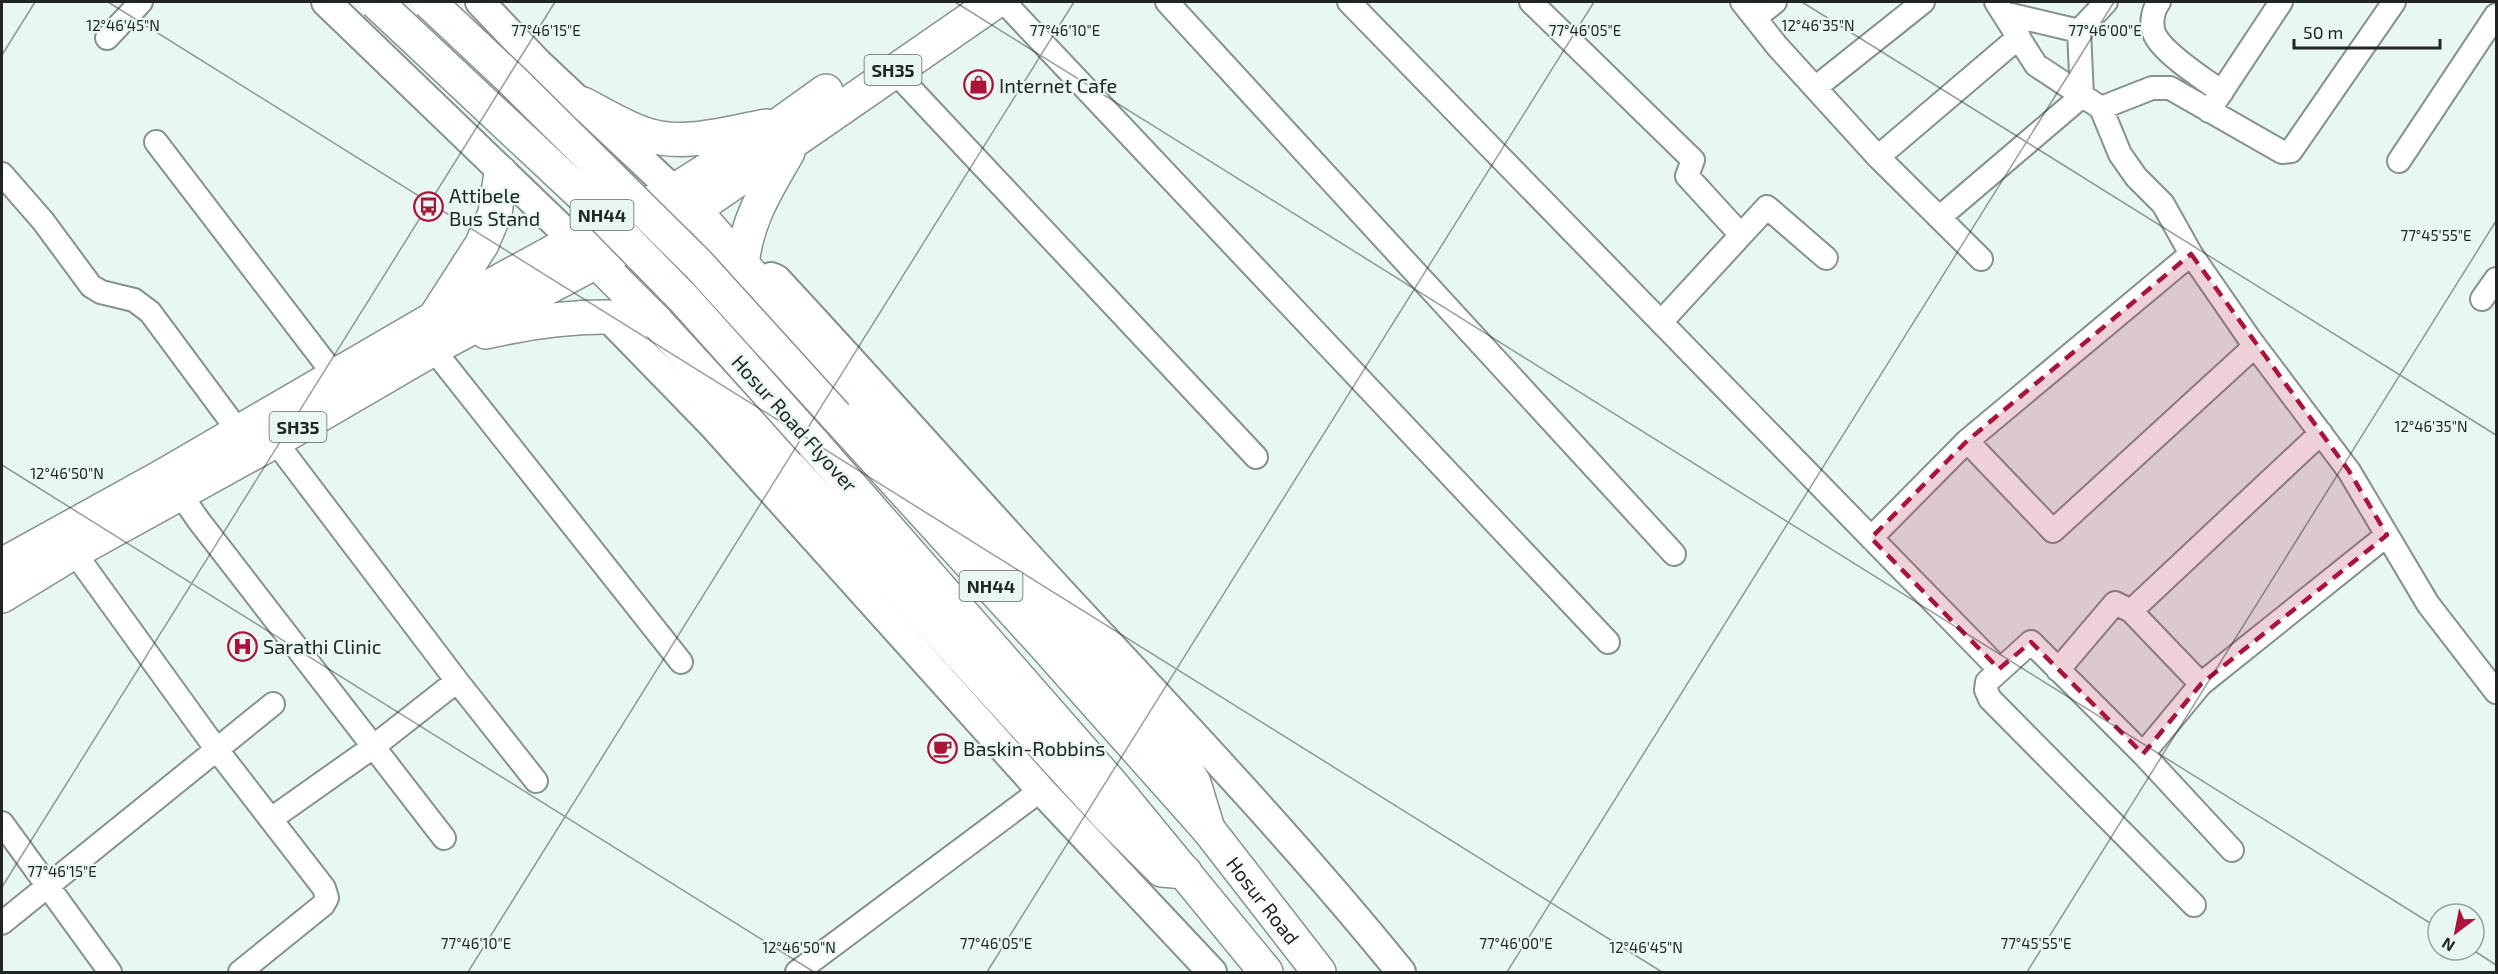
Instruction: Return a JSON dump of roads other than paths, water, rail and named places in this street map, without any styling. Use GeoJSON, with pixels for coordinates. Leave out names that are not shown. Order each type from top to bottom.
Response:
{"type":"FeatureCollection","features":[{"type":"Feature","properties":{"kind":"main road","name":"Hosur Road Flyover"},"geometry":{"type":"LineString","coordinates":[[376,2],[582,195],[684,299],[1016,673],[1185,872]]}},
{"type":"Feature","properties":{"kind":"main road","name":"Hosur Road Flyover"},"geometry":{"type":"LineString","coordinates":[[429,2],[513,80],[698,264],[1208,830]]}},
{"type":"Feature","properties":{"kind":"main road","name":"SH35"},"geometry":{"type":"LineString","coordinates":[[787,133],[878,54],[959,2]]}},
{"type":"Feature","properties":{"kind":"main road","name":"SH35"},"geometry":{"type":"LineString","coordinates":[[2,565],[173,484],[275,441],[437,337],[585,252],[684,201],[787,133],[893,70],[995,2]]}},
{"type":"Feature","properties":{"kind":"main road"},"geometry":{"type":"LineString","coordinates":[[583,104],[628,128],[652,137],[685,140],[787,133],[744,244],[742,266]]}},
{"type":"Feature","properties":{"kind":"main road"},"geometry":{"type":"LineString","coordinates":[[437,337],[495,213],[501,172]]}},
{"type":"Feature","properties":{"kind":"main road"},"geometry":{"type":"LineString","coordinates":[[684,201],[1083,648],[1165,736],[1194,783],[1208,830]]}},
{"type":"Feature","properties":{"kind":"main road"},"geometry":{"type":"LineString","coordinates":[[585,252],[656,321],[722,414],[1107,815],[1162,870],[1185,872]]}},
{"type":"Feature","properties":{"kind":"main road"},"geometry":{"type":"LineString","coordinates":[[437,337],[608,316],[623,315],[656,321]]}},
{"type":"Feature","properties":{"kind":"main road","name":"SH35"},"geometry":{"type":"LineString","coordinates":[[2,596],[74,552],[173,484],[238,432],[336,376],[437,337]]}},
{"type":"Feature","properties":{"kind":"main road","name":"Hosur Road"},"geometry":{"type":"LineString","coordinates":[[1208,830],[1319,972]]}},
{"type":"Feature","properties":{"kind":"main road","name":"NH44"},"geometry":{"type":"LineString","coordinates":[[1185,872],[1266,972]]}},
{"type":"Feature","properties":{"kind":"street"},"geometry":{"type":"LineString","coordinates":[[106,38],[141,2]]}},
{"type":"Feature","properties":{"kind":"street"},"geometry":{"type":"LineString","coordinates":[[326,2],[585,252]]}},
{"type":"Feature","properties":{"kind":"street"},"geometry":{"type":"LineString","coordinates":[[480,2],[552,75],[684,201]]}},
{"type":"Feature","properties":{"kind":"street"},"geometry":{"type":"LineString","coordinates":[[1004,2],[1608,642]]}},
{"type":"Feature","properties":{"kind":"street"},"geometry":{"type":"LineString","coordinates":[[1167,2],[1674,554]]}},
{"type":"Feature","properties":{"kind":"street"},"geometry":{"type":"LineString","coordinates":[[1349,2],[1999,669]]}},
{"type":"Feature","properties":{"kind":"street"},"geometry":{"type":"LineString","coordinates":[[1530,2],[1693,160],[1687,176],[1741,235]]}},
{"type":"Feature","properties":{"kind":"street"},"geometry":{"type":"LineString","coordinates":[[1775,2],[1748,10],[1878,157],[1981,259]]}},
{"type":"Feature","properties":{"kind":"street"},"geometry":{"type":"LineString","coordinates":[[1815,88],[1923,2]]}},
{"type":"Feature","properties":{"kind":"street"},"geometry":{"type":"LineString","coordinates":[[2045,2],[2050,24]]}},
{"type":"Feature","properties":{"kind":"street"},"geometry":{"type":"LineString","coordinates":[[2082,96],[2079,31],[2106,2]]}},
{"type":"Feature","properties":{"kind":"street"},"geometry":{"type":"LineString","coordinates":[[2159,2],[2152,20],[2156,37],[2191,69],[2216,101],[2282,152],[2291,151],[2394,2]]}},
{"type":"Feature","properties":{"kind":"street"},"geometry":{"type":"LineString","coordinates":[[2216,101],[2281,2]]}},
{"type":"Feature","properties":{"kind":"street"},"geometry":{"type":"LineString","coordinates":[[2000,7],[2079,31]]}},
{"type":"Feature","properties":{"kind":"street"},"geometry":{"type":"LineString","coordinates":[[2000,7],[2036,65],[2101,108],[2120,154],[2136,177],[2163,204],[2191,254],[2255,346],[2349,471],[2428,604],[2496,692]]}},
{"type":"Feature","properties":{"kind":"street"},"geometry":{"type":"LineString","coordinates":[[2399,161],[2496,15]]}},
{"type":"Feature","properties":{"kind":"street"},"geometry":{"type":"LineString","coordinates":[[1878,157],[2019,38]]}},
{"type":"Feature","properties":{"kind":"street"},"geometry":{"type":"LineString","coordinates":[[893,70],[1256,457]]}},
{"type":"Feature","properties":{"kind":"street"},"geometry":{"type":"LineString","coordinates":[[477,149],[552,75]]}},
{"type":"Feature","properties":{"kind":"street"},"geometry":{"type":"LineString","coordinates":[[2101,108],[2152,88],[2162,87],[2216,101]]}},
{"type":"Feature","properties":{"kind":"street"},"geometry":{"type":"LineString","coordinates":[[1940,217],[2082,96]]}},
{"type":"Feature","properties":{"kind":"street"},"geometry":{"type":"LineString","coordinates":[[501,172],[583,104]]}},
{"type":"Feature","properties":{"kind":"street"},"geometry":{"type":"LineString","coordinates":[[156,142],[336,376]]}},
{"type":"Feature","properties":{"kind":"street"},"geometry":{"type":"LineString","coordinates":[[2,174],[43,221],[92,286],[101,292],[134,300],[150,312],[238,432]]}},
{"type":"Feature","properties":{"kind":"street"},"geometry":{"type":"LineString","coordinates":[[1661,322],[1767,207],[1826,258]]}},
{"type":"Feature","properties":{"kind":"street"},"geometry":{"type":"LineString","coordinates":[[1871,538],[1967,441],[2191,254]]}},
{"type":"Feature","properties":{"kind":"street"},"geometry":{"type":"LineString","coordinates":[[656,321],[742,266],[776,279],[1221,765],[1401,972]]}},
{"type":"Feature","properties":{"kind":"street"},"geometry":{"type":"LineString","coordinates":[[2482,299],[2496,279]]}},
{"type":"Feature","properties":{"kind":"street"},"geometry":{"type":"LineString","coordinates":[[608,316],[722,414],[1041,790],[1212,972]]}},
{"type":"Feature","properties":{"kind":"street"},"geometry":{"type":"LineString","coordinates":[[437,337],[681,662]]}},
{"type":"Feature","properties":{"kind":"street"},"geometry":{"type":"LineString","coordinates":[[1967,441],[2053,531],[2255,346]]}},
{"type":"Feature","properties":{"kind":"street"},"geometry":{"type":"LineString","coordinates":[[2131,611],[2321,433]]}},
{"type":"Feature","properties":{"kind":"street"},"geometry":{"type":"LineString","coordinates":[[275,441],[536,781]]}},
{"type":"Feature","properties":{"kind":"street"},"geometry":{"type":"LineString","coordinates":[[173,484],[444,838]]}},
{"type":"Feature","properties":{"kind":"street"},"geometry":{"type":"LineString","coordinates":[[2142,753],[2201,684],[2387,535]]}},
{"type":"Feature","properties":{"kind":"street"},"geometry":{"type":"LineString","coordinates":[[74,552],[217,750],[324,888],[327,898],[323,905],[240,972]]}},
{"type":"Feature","properties":{"kind":"street"},"geometry":{"type":"LineString","coordinates":[[2058,670],[2115,603],[2131,611],[2201,684]]}},
{"type":"Feature","properties":{"kind":"street"},"geometry":{"type":"LineString","coordinates":[[2194,905],[1990,699],[1986,690],[1986,682],[2031,642],[2142,753],[2232,850]]}},
{"type":"Feature","properties":{"kind":"street"},"geometry":{"type":"LineString","coordinates":[[271,819],[373,747],[457,681]]}},
{"type":"Feature","properties":{"kind":"street"},"geometry":{"type":"LineString","coordinates":[[2,923],[273,704]]}},
{"type":"Feature","properties":{"kind":"street"},"geometry":{"type":"LineString","coordinates":[[797,972],[1041,790]]}},
{"type":"Feature","properties":{"kind":"street"},"geometry":{"type":"LineString","coordinates":[[2,823],[110,972]]}},
{"type":"Feature","properties":{"kind":"place","name":"Internet Cafe"},"geometry":{"type":"Point","coordinates":[978,85]}},
{"type":"Feature","properties":{"kind":"place","name":"Attibele Bus Stand"},"geometry":{"type":"Point","coordinates":[428,206]}},
{"type":"Feature","properties":{"kind":"place","name":"Sarathi Clinic"},"geometry":{"type":"Point","coordinates":[242,646]}},
{"type":"Feature","properties":{"kind":"place","name":"Baskin-Robbins"},"geometry":{"type":"Point","coordinates":[942,748]}}]}
